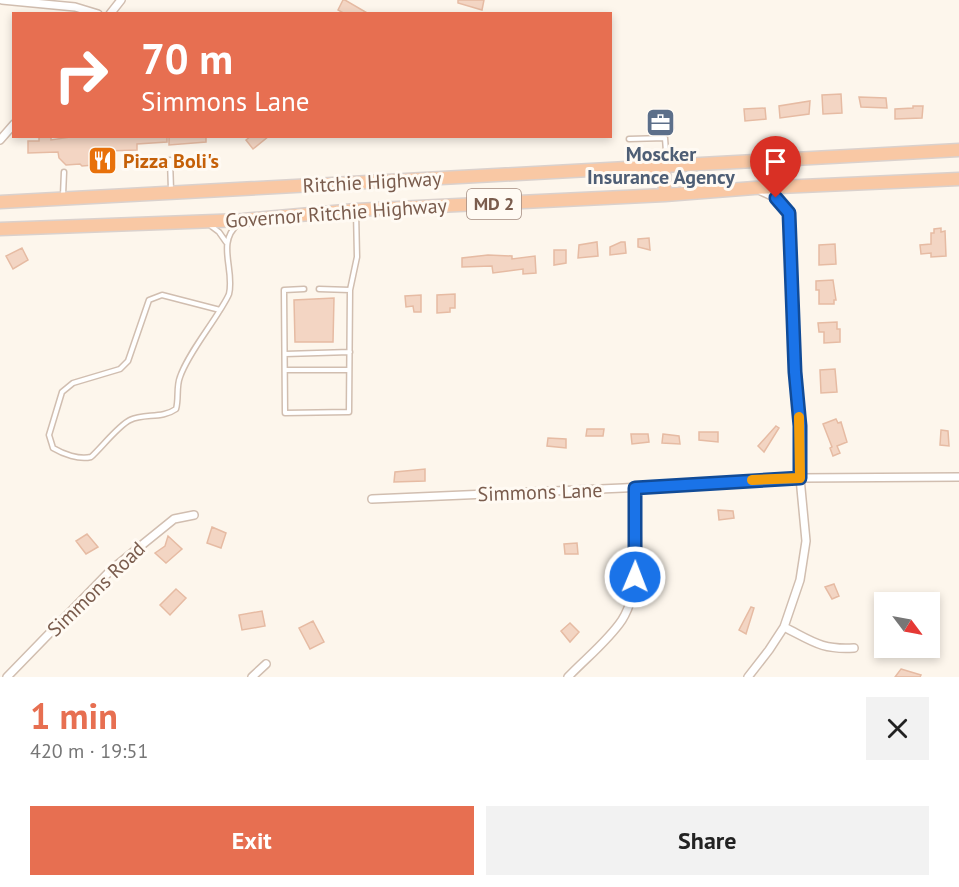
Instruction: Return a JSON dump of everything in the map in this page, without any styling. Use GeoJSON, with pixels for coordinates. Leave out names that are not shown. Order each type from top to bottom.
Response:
{"type":"FeatureCollection","features":[{"type":"Feature","properties":{"kind":"highway","name":"Ritchie Highway"},"geometry":{"type":"LineString","coordinates":[[0,202],[959,150]]}},
{"type":"Feature","properties":{"kind":"highway"},"geometry":{"type":"LineString","coordinates":[[665,166],[665,195]]}},
{"type":"Feature","properties":{"kind":"highway","name":"Governor Ritchie Highway"},"geometry":{"type":"LineString","coordinates":[[0,229],[243,220],[356,210],[959,179]]}},
{"type":"Feature","properties":{"kind":"street"},"geometry":{"type":"LineString","coordinates":[[2,0],[75,7],[91,12]]}},
{"type":"Feature","properties":{"kind":"street"},"geometry":{"type":"LineString","coordinates":[[112,12],[122,0]]}},
{"type":"Feature","properties":{"kind":"street"},"geometry":{"type":"LineString","coordinates":[[0,140],[12,126]]}},
{"type":"Feature","properties":{"kind":"street"},"geometry":{"type":"LineString","coordinates":[[748,677],[784,627],[800,580],[806,541],[800,478],[800,426],[795,372],[789,213],[776,198],[754,188]]}},
{"type":"Feature","properties":{"kind":"street","name":"Simmons Lane"},"geometry":{"type":"LineString","coordinates":[[372,498],[635,488],[800,478],[959,477]]}},
{"type":"Feature","properties":{"kind":"street"},"geometry":{"type":"LineString","coordinates":[[568,677],[612,631],[628,607],[635,577],[635,488]]}},
{"type":"Feature","properties":{"kind":"street","name":"Simmons Road"},"geometry":{"type":"LineString","coordinates":[[7,677],[111,570],[174,519],[194,515]]}},
{"type":"Feature","properties":{"kind":"street"},"geometry":{"type":"LineString","coordinates":[[784,627],[823,647],[854,648]]}},
{"type":"Feature","properties":{"kind":"street"},"geometry":{"type":"LineString","coordinates":[[252,677],[266,664]]}},
{"type":"Feature","properties":{"kind":"lane"},"geometry":{"type":"LineString","coordinates":[[629,139],[665,138],[665,166]]}},
{"type":"Feature","properties":{"kind":"lane"},"geometry":{"type":"LineString","coordinates":[[170,160],[171,193]]}},
{"type":"Feature","properties":{"kind":"lane"},"geometry":{"type":"LineString","coordinates":[[63,199],[64,172]]}},
{"type":"Feature","properties":{"kind":"lane"},"geometry":{"type":"LineString","coordinates":[[304,289],[285,290],[285,413],[349,412],[350,290],[357,257],[356,210]]}},
{"type":"Feature","properties":{"kind":"lane"},"geometry":{"type":"LineString","coordinates":[[220,310],[162,295],[149,300],[128,361],[124,366],[74,383],[62,392],[49,435],[53,448],[74,456],[91,457],[127,421],[170,413],[176,409],[180,378],[220,310],[229,293],[226,243],[233,228],[243,220]]}},
{"type":"Feature","properties":{"kind":"lane"},"geometry":{"type":"LineString","coordinates":[[204,221],[219,232],[226,243]]}},
{"type":"Feature","properties":{"kind":"lane"},"geometry":{"type":"LineString","coordinates":[[319,290],[350,290]]}},
{"type":"Feature","properties":{"kind":"lane"},"geometry":{"type":"LineString","coordinates":[[285,354],[350,352]]}},
{"type":"Feature","properties":{"kind":"lane"},"geometry":{"type":"LineString","coordinates":[[285,373],[349,370]]}},
{"type":"Feature","properties":{"kind":"building"},"geometry":{"type":"Polygon","coordinates":[[[345,0],[366,12],[342,12],[338,10],[345,0]]]}},
{"type":"Feature","properties":{"kind":"building"},"geometry":{"type":"Polygon","coordinates":[[[458,0],[484,0],[482,10],[458,3],[458,0]]]}},
{"type":"Feature","properties":{"kind":"building"},"geometry":{"type":"Polygon","coordinates":[[[841,94],[842,113],[823,114],[822,95],[841,94]]]}},
{"type":"Feature","properties":{"kind":"building"},"geometry":{"type":"Polygon","coordinates":[[[859,97],[886,98],[887,108],[861,107],[859,97]]]}},
{"type":"Feature","properties":{"kind":"building"},"geometry":{"type":"Polygon","coordinates":[[[810,101],[809,114],[780,118],[779,106],[810,101]]]}},
{"type":"Feature","properties":{"kind":"building"},"geometry":{"type":"Polygon","coordinates":[[[913,106],[923,106],[922,118],[895,119],[895,109],[913,108],[913,106]]]}},
{"type":"Feature","properties":{"kind":"building"},"geometry":{"type":"Polygon","coordinates":[[[765,108],[766,119],[745,121],[744,109],[765,108]]]}},
{"type":"Feature","properties":{"kind":"building","name":"Moscker Insurance Agency"},"geometry":{"type":"Polygon","coordinates":[[[671,114],[674,128],[649,129],[648,119],[671,114]]]}},
{"type":"Feature","properties":{"kind":"building"},"geometry":{"type":"Polygon","coordinates":[[[39,138],[51,138],[51,140],[167,138],[167,142],[137,144],[137,150],[107,151],[107,164],[82,166],[80,164],[66,165],[59,158],[58,152],[28,153],[28,141],[39,141],[39,138]]]}},
{"type":"Feature","properties":{"kind":"building"},"geometry":{"type":"Polygon","coordinates":[[[169,138],[206,138],[206,142],[169,145],[169,138]]]}},
{"type":"Feature","properties":{"kind":"building"},"geometry":{"type":"Polygon","coordinates":[[[248,138],[267,138],[253,149],[246,140],[248,138]]]}},
{"type":"Feature","properties":{"kind":"building"},"geometry":{"type":"Polygon","coordinates":[[[941,228],[941,232],[945,231],[946,256],[931,257],[931,253],[921,254],[920,245],[931,244],[931,233],[934,233],[934,229],[941,228]]]}},
{"type":"Feature","properties":{"kind":"building"},"geometry":{"type":"Polygon","coordinates":[[[649,238],[650,250],[638,247],[638,239],[649,238]]]}},
{"type":"Feature","properties":{"kind":"building"},"geometry":{"type":"Polygon","coordinates":[[[597,242],[598,256],[578,258],[579,245],[597,242]]]}},
{"type":"Feature","properties":{"kind":"building"},"geometry":{"type":"Polygon","coordinates":[[[625,242],[626,253],[610,255],[610,247],[625,242]]]}},
{"type":"Feature","properties":{"kind":"building"},"geometry":{"type":"Polygon","coordinates":[[[835,244],[836,264],[819,265],[819,245],[835,244]]]}},
{"type":"Feature","properties":{"kind":"building"},"geometry":{"type":"Polygon","coordinates":[[[22,248],[28,260],[13,269],[6,256],[22,248]]]}},
{"type":"Feature","properties":{"kind":"building"},"geometry":{"type":"Polygon","coordinates":[[[554,250],[566,250],[566,263],[554,265],[554,250]]]}},
{"type":"Feature","properties":{"kind":"building"},"geometry":{"type":"Polygon","coordinates":[[[488,255],[512,256],[512,259],[535,256],[536,273],[523,274],[523,269],[493,273],[492,266],[462,267],[462,258],[488,255]]]}},
{"type":"Feature","properties":{"kind":"building"},"geometry":{"type":"Polygon","coordinates":[[[833,280],[836,300],[834,304],[819,304],[819,290],[816,290],[816,281],[833,280]]]}},
{"type":"Feature","properties":{"kind":"building"},"geometry":{"type":"Polygon","coordinates":[[[455,294],[455,308],[450,308],[450,312],[437,313],[437,295],[455,294]]]}},
{"type":"Feature","properties":{"kind":"building"},"geometry":{"type":"Polygon","coordinates":[[[421,295],[421,312],[414,312],[413,306],[406,307],[405,296],[421,295]]]}},
{"type":"Feature","properties":{"kind":"building"},"geometry":{"type":"Polygon","coordinates":[[[334,298],[333,342],[295,342],[294,300],[334,298]]]}},
{"type":"Feature","properties":{"kind":"building"},"geometry":{"type":"Polygon","coordinates":[[[837,322],[837,329],[840,329],[840,342],[824,343],[824,332],[819,332],[818,323],[837,322]]]}},
{"type":"Feature","properties":{"kind":"building"},"geometry":{"type":"Polygon","coordinates":[[[835,369],[837,392],[821,393],[820,370],[835,369]]]}},
{"type":"Feature","properties":{"kind":"building"},"geometry":{"type":"Polygon","coordinates":[[[836,419],[838,423],[841,422],[847,442],[837,446],[840,453],[833,456],[823,424],[836,419]]]}},
{"type":"Feature","properties":{"kind":"building"},"geometry":{"type":"Polygon","coordinates":[[[776,426],[779,428],[764,452],[758,446],[776,426]]]}},
{"type":"Feature","properties":{"kind":"building"},"geometry":{"type":"Polygon","coordinates":[[[587,429],[604,429],[603,436],[586,436],[587,429]]]}},
{"type":"Feature","properties":{"kind":"building"},"geometry":{"type":"Polygon","coordinates":[[[941,430],[948,431],[949,446],[940,445],[941,430]]]}},
{"type":"Feature","properties":{"kind":"building"},"geometry":{"type":"Polygon","coordinates":[[[699,432],[718,432],[718,442],[699,440],[699,432]]]}},
{"type":"Feature","properties":{"kind":"building"},"geometry":{"type":"Polygon","coordinates":[[[631,434],[648,434],[649,442],[632,444],[631,434]]]}},
{"type":"Feature","properties":{"kind":"building"},"geometry":{"type":"Polygon","coordinates":[[[663,434],[679,436],[680,444],[662,443],[663,434]]]}},
{"type":"Feature","properties":{"kind":"building"},"geometry":{"type":"Polygon","coordinates":[[[548,438],[566,439],[566,448],[547,446],[548,438]]]}},
{"type":"Feature","properties":{"kind":"building"},"geometry":{"type":"Polygon","coordinates":[[[425,469],[425,481],[394,482],[395,472],[425,469]]]}},
{"type":"Feature","properties":{"kind":"building"},"geometry":{"type":"Polygon","coordinates":[[[718,510],[733,511],[734,518],[719,520],[718,510]]]}},
{"type":"Feature","properties":{"kind":"building"},"geometry":{"type":"Polygon","coordinates":[[[212,527],[226,533],[221,548],[207,543],[212,527]]]}},
{"type":"Feature","properties":{"kind":"building"},"geometry":{"type":"Polygon","coordinates":[[[87,534],[98,547],[86,554],[76,541],[87,534]]]}},
{"type":"Feature","properties":{"kind":"building"},"geometry":{"type":"Polygon","coordinates":[[[168,536],[182,549],[166,563],[155,553],[165,546],[168,536]]]}},
{"type":"Feature","properties":{"kind":"building"},"geometry":{"type":"Polygon","coordinates":[[[577,543],[578,554],[565,554],[564,544],[577,543]]]}},
{"type":"Feature","properties":{"kind":"building"},"geometry":{"type":"Polygon","coordinates":[[[834,584],[839,596],[832,599],[825,587],[834,584]]]}},
{"type":"Feature","properties":{"kind":"building"},"geometry":{"type":"Polygon","coordinates":[[[176,589],[186,598],[170,615],[160,605],[176,589]]]}},
{"type":"Feature","properties":{"kind":"building"},"geometry":{"type":"Polygon","coordinates":[[[751,607],[754,608],[746,634],[739,630],[751,607]]]}},
{"type":"Feature","properties":{"kind":"building"},"geometry":{"type":"Polygon","coordinates":[[[262,611],[265,626],[242,630],[239,615],[262,611]]]}},
{"type":"Feature","properties":{"kind":"building"},"geometry":{"type":"Polygon","coordinates":[[[313,621],[324,642],[310,649],[299,628],[313,621]]]}},
{"type":"Feature","properties":{"kind":"building"},"geometry":{"type":"Polygon","coordinates":[[[570,623],[579,632],[570,642],[561,631],[570,623]]]}},
{"type":"Feature","properties":{"kind":"building"},"geometry":{"type":"Polygon","coordinates":[[[901,669],[921,675],[920,677],[895,677],[901,669]]]}},
{"type":"Feature","properties":{"kind":"slow traffic"},"geometry":{"type":"LineString","coordinates":[[752,480],[800,478],[799,417]]}},
{"type":"Feature","properties":{"kind":"place","name":"Moscker Insurance Agency"},"geometry":{"type":"Point","coordinates":[661,123]}},
{"type":"Feature","properties":{"kind":"place","name":"Pizza Boli's"},"geometry":{"type":"Point","coordinates":[102,161]}},
{"type":"Feature","properties":{"kind":"route"},"geometry":{"type":"LineString","coordinates":[[635,577],[635,488],[800,478],[800,426],[795,372],[788,235],[789,213],[776,198]]}}]}
